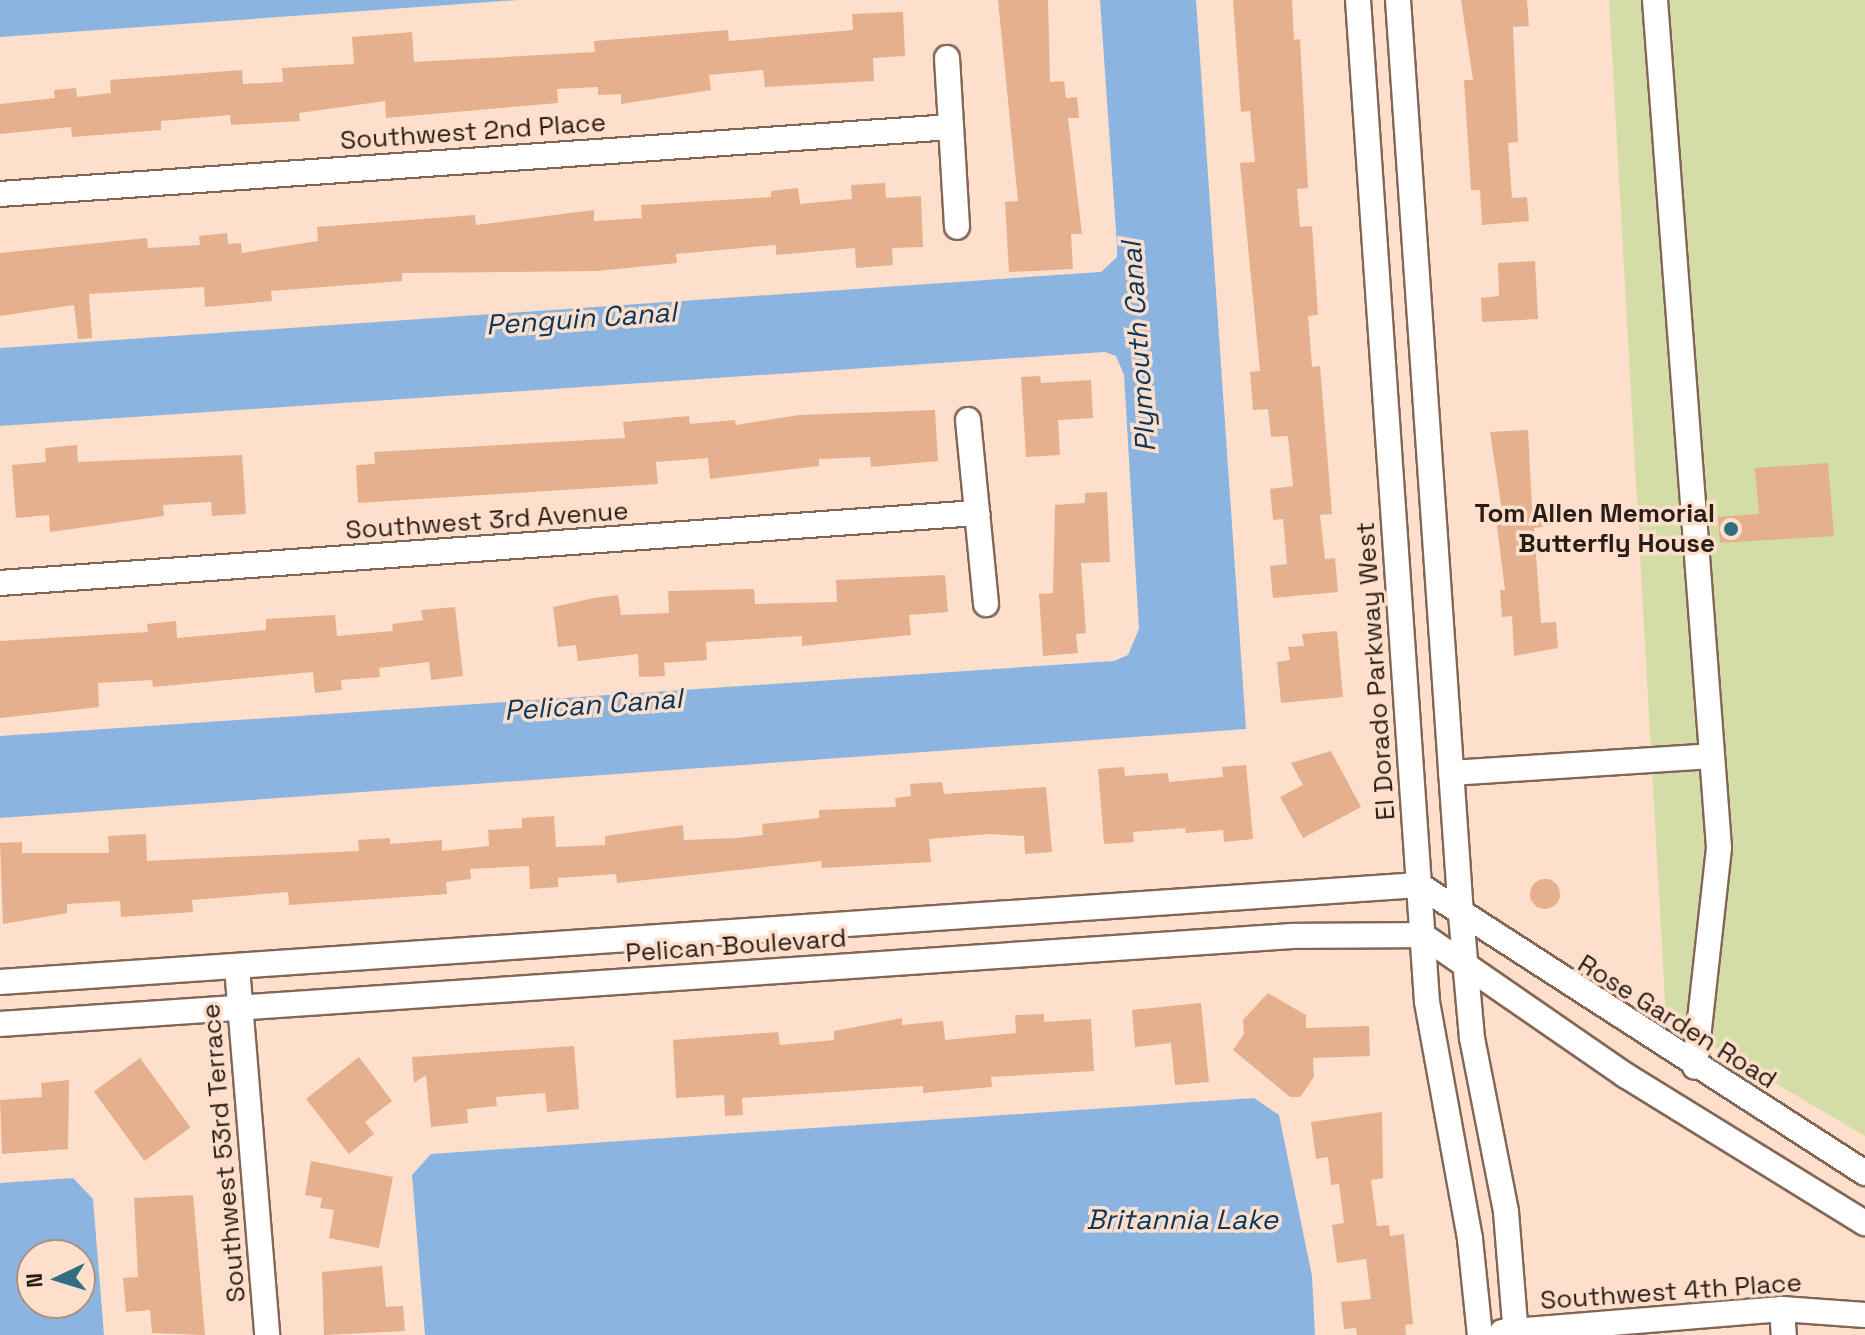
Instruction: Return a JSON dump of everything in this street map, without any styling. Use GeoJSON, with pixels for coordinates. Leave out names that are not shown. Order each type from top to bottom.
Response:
{"type":"FeatureCollection","features":[{"type":"Feature","properties":{"kind":"street","name":"El Dorado Parkway West"},"geometry":{"type":"LineString","coordinates":[[1358,0],[1422,935],[1480,1334]]}},
{"type":"Feature","properties":{"kind":"street"},"geometry":{"type":"LineString","coordinates":[[1398,0],[1461,915],[1472,1038],[1506,1212],[1516,1333]]}},
{"type":"Feature","properties":{"kind":"street"},"geometry":{"type":"LineString","coordinates":[[1655,0],[1719,884],[1695,1067]]}},
{"type":"Feature","properties":{"kind":"street"},"geometry":{"type":"LineString","coordinates":[[947,58],[957,227]]}},
{"type":"Feature","properties":{"kind":"street","name":"Southwest 2nd Place"},"geometry":{"type":"LineString","coordinates":[[0,194],[951,127]]}},
{"type":"Feature","properties":{"kind":"street"},"geometry":{"type":"LineString","coordinates":[[1385,403],[1427,401]]}},
{"type":"Feature","properties":{"kind":"street"},"geometry":{"type":"LineString","coordinates":[[968,420],[986,604]]}},
{"type":"Feature","properties":{"kind":"street","name":"Southwest 3rd Avenue"},"geometry":{"type":"LineString","coordinates":[[0,583],[977,513]]}},
{"type":"Feature","properties":{"kind":"street"},"geometry":{"type":"LineString","coordinates":[[1451,773],[1711,756]]}},
{"type":"Feature","properties":{"kind":"street"},"geometry":{"type":"LineString","coordinates":[[1419,885],[1461,915]]}},
{"type":"Feature","properties":{"kind":"street","name":"Pelican Boulevard"},"geometry":{"type":"LineString","coordinates":[[0,982],[1419,885]]}},
{"type":"Feature","properties":{"kind":"street","name":"Rose Garden Road"},"geometry":{"type":"LineString","coordinates":[[1461,915],[1865,1173]]}},
{"type":"Feature","properties":{"kind":"street"},"geometry":{"type":"LineString","coordinates":[[1422,935],[1466,968],[1865,1223]]}},
{"type":"Feature","properties":{"kind":"street","name":"Pelican Boulevard"},"geometry":{"type":"LineString","coordinates":[[0,1024],[1292,936],[1422,935]]}},
{"type":"Feature","properties":{"kind":"street","name":"Southwest 53rd Terrace"},"geometry":{"type":"LineString","coordinates":[[237,967],[267,1335]]}},
{"type":"Feature","properties":{"kind":"street"},"geometry":{"type":"LineString","coordinates":[[1782,1309],[1784,1335]]}},
{"type":"Feature","properties":{"kind":"street","name":"Southwest 4th Place"},"geometry":{"type":"LineString","coordinates":[[1480,1334],[1782,1309],[1865,1315]]}},
{"type":"Feature","properties":{"kind":"green space"},"geometry":{"type":"Polygon","coordinates":[[[1609,0],[1865,0],[1865,1136],[1666,1019],[1609,0]]]}},
{"type":"Feature","properties":{"kind":"water"},"geometry":{"type":"Polygon","coordinates":[[[0,0],[518,0],[0,37],[0,0]]]}},
{"type":"Feature","properties":{"kind":"water"},"geometry":{"type":"Polygon","coordinates":[[[1100,0],[1196,0],[1246,729],[0,818],[0,736],[1114,661],[1128,655],[1139,629],[1124,375],[1116,356],[1105,352],[0,426],[0,348],[1101,272],[1117,257],[1117,245],[1100,0]]]}},
{"type":"Feature","properties":{"kind":"water","name":"Britannia Lake"},"geometry":{"type":"Polygon","coordinates":[[[1254,1098],[1279,1115],[1312,1276],[1315,1335],[425,1335],[412,1175],[431,1154],[1254,1098]]]}},
{"type":"Feature","properties":{"kind":"water"},"geometry":{"type":"Polygon","coordinates":[[[73,1178],[93,1199],[104,1335],[0,1335],[0,1183],[73,1178]]]}},
{"type":"Feature","properties":{"kind":"building"},"geometry":{"type":"Polygon","coordinates":[[[998,0],[1048,0],[1050,82],[1064,81],[1066,98],[1077,97],[1079,118],[1068,118],[1082,234],[1071,234],[1073,269],[1009,272],[1005,202],[1018,201],[998,0]]]}},
{"type":"Feature","properties":{"kind":"building"},"geometry":{"type":"Polygon","coordinates":[[[1233,0],[1292,0],[1294,40],[1300,39],[1308,188],[1297,189],[1300,227],[1312,226],[1318,315],[1308,316],[1312,367],[1320,366],[1332,514],[1320,515],[1325,559],[1335,558],[1338,592],[1273,598],[1270,566],[1287,564],[1283,519],[1273,520],[1270,489],[1293,486],[1288,436],[1271,437],[1268,409],[1253,410],[1250,372],[1260,371],[1240,163],[1255,162],[1250,111],[1241,112],[1233,0]]]}},
{"type":"Feature","properties":{"kind":"building"},"geometry":{"type":"Polygon","coordinates":[[[1461,0],[1527,0],[1529,26],[1513,27],[1518,142],[1508,143],[1512,198],[1527,197],[1529,221],[1482,225],[1480,190],[1471,190],[1464,80],[1473,80],[1461,0]]]}},
{"type":"Feature","properties":{"kind":"building"},"geometry":{"type":"Polygon","coordinates":[[[903,12],[905,56],[873,58],[874,81],[765,87],[763,70],[709,75],[711,90],[621,104],[621,94],[598,95],[598,87],[557,89],[558,103],[386,118],[385,101],[299,113],[300,121],[231,125],[230,115],[161,121],[161,130],[72,137],[71,127],[0,134],[0,104],[55,98],[54,90],[76,88],[77,97],[111,93],[110,80],[242,70],[243,84],[283,82],[282,68],[354,64],[352,37],[412,32],[414,62],[595,52],[594,41],[728,30],[729,41],[853,30],[852,14],[903,12]]]}},
{"type":"Feature","properties":{"kind":"building"},"geometry":{"type":"Polygon","coordinates":[[[885,183],[886,198],[921,196],[923,247],[892,248],[893,265],[856,268],[855,248],[776,255],[776,245],[676,254],[677,263],[597,271],[402,273],[402,281],[271,291],[272,301],[205,307],[204,287],[89,294],[92,338],[78,339],[74,305],[0,316],[0,253],[147,238],[148,248],[200,245],[199,236],[227,233],[228,244],[241,243],[242,253],[318,241],[317,227],[475,215],[476,225],[594,210],[594,221],[642,218],[641,205],[771,197],[771,191],[798,188],[800,204],[852,199],[851,185],[885,183]]]}},
{"type":"Feature","properties":{"kind":"building"},"geometry":{"type":"Polygon","coordinates":[[[1535,261],[1538,319],[1482,322],[1481,298],[1499,296],[1498,263],[1535,261]]]}},
{"type":"Feature","properties":{"kind":"building"},"geometry":{"type":"Polygon","coordinates":[[[1040,376],[1041,383],[1091,380],[1093,418],[1058,420],[1060,455],[1026,457],[1021,377],[1040,376]]]}},
{"type":"Feature","properties":{"kind":"building"},"geometry":{"type":"Polygon","coordinates":[[[935,410],[938,461],[871,467],[870,457],[819,459],[819,466],[710,479],[708,458],[656,462],[658,484],[358,503],[356,465],[375,464],[374,452],[625,438],[623,422],[689,416],[690,424],[735,420],[736,425],[799,415],[935,410]]]}},
{"type":"Feature","properties":{"kind":"building"},"geometry":{"type":"Polygon","coordinates":[[[1528,430],[1532,508],[1542,508],[1543,527],[1534,528],[1541,623],[1556,622],[1558,648],[1514,656],[1512,616],[1502,617],[1500,590],[1505,590],[1495,511],[1502,511],[1490,432],[1528,430]]]}},
{"type":"Feature","properties":{"kind":"building"},"geometry":{"type":"Polygon","coordinates":[[[77,445],[78,462],[242,455],[246,514],[212,516],[211,502],[163,505],[164,516],[50,532],[49,515],[16,518],[12,465],[46,462],[45,448],[77,445]]]}},
{"type":"Feature","properties":{"kind":"building"},"geometry":{"type":"Polygon","coordinates":[[[1828,463],[1834,536],[1720,543],[1718,517],[1759,514],[1755,468],[1828,463]]]}},
{"type":"Feature","properties":{"kind":"building"},"geometry":{"type":"Polygon","coordinates":[[[1107,492],[1110,562],[1081,563],[1086,633],[1076,634],[1078,653],[1043,656],[1039,594],[1053,593],[1055,505],[1085,503],[1085,493],[1107,492]]]}},
{"type":"Feature","properties":{"kind":"building"},"geometry":{"type":"Polygon","coordinates":[[[945,575],[948,612],[909,615],[911,635],[802,646],[802,636],[706,642],[707,660],[664,663],[665,676],[639,677],[638,654],[578,661],[576,645],[558,647],[553,607],[594,598],[618,595],[621,615],[669,613],[668,591],[754,589],[755,604],[837,602],[836,580],[945,575]]]}},
{"type":"Feature","properties":{"kind":"building"},"geometry":{"type":"Polygon","coordinates":[[[455,607],[463,676],[431,680],[429,662],[379,668],[380,677],[341,680],[342,690],[315,693],[313,672],[153,687],[152,680],[98,683],[99,707],[0,718],[0,641],[148,632],[147,624],[176,621],[177,638],[266,630],[266,619],[335,615],[337,636],[393,631],[392,624],[423,620],[421,610],[455,607]]]}},
{"type":"Feature","properties":{"kind":"building"},"geometry":{"type":"Polygon","coordinates":[[[1337,631],[1343,697],[1281,703],[1277,662],[1290,660],[1288,647],[1304,646],[1302,634],[1337,631]]]}},
{"type":"Feature","properties":{"kind":"building"},"geometry":{"type":"Polygon","coordinates":[[[1331,751],[1361,807],[1303,838],[1280,797],[1303,785],[1291,763],[1331,751]]]}},
{"type":"Feature","properties":{"kind":"building"},"geometry":{"type":"Polygon","coordinates":[[[1246,765],[1253,839],[1224,842],[1223,830],[1186,833],[1185,828],[1133,832],[1134,842],[1104,844],[1098,769],[1124,767],[1125,776],[1168,773],[1169,782],[1223,777],[1222,767],[1246,765]]]}},
{"type":"Feature","properties":{"kind":"building"},"geometry":{"type":"Polygon","coordinates":[[[942,782],[944,794],[1046,787],[1052,852],[1025,854],[1024,836],[990,834],[929,839],[931,862],[822,868],[821,861],[617,883],[616,874],[558,878],[558,887],[530,889],[529,866],[470,869],[471,879],[446,882],[447,894],[289,905],[288,892],[192,900],[193,912],[121,917],[120,901],[67,904],[67,913],[3,924],[0,843],[22,842],[22,853],[109,853],[108,836],[146,834],[147,861],[359,851],[358,840],[390,838],[390,844],[442,840],[442,851],[489,846],[488,830],[522,828],[522,818],[554,816],[556,847],[605,845],[605,836],[683,825],[684,840],[737,838],[763,835],[762,824],[819,818],[819,810],[896,807],[895,798],[911,796],[910,784],[942,782]]]}},
{"type":"Feature","properties":{"kind":"building"},"geometry":{"type":"Polygon","coordinates":[[[1545,879],[1556,883],[1560,894],[1556,905],[1545,909],[1534,905],[1530,894],[1534,883],[1545,879]]]}},
{"type":"Feature","properties":{"kind":"building"},"geometry":{"type":"Polygon","coordinates":[[[1268,993],[1306,1015],[1306,1028],[1369,1026],[1370,1056],[1313,1058],[1314,1077],[1300,1097],[1290,1097],[1233,1050],[1244,1034],[1243,1020],[1268,993]]]}},
{"type":"Feature","properties":{"kind":"building"},"geometry":{"type":"Polygon","coordinates":[[[1201,1003],[1209,1082],[1175,1085],[1171,1043],[1135,1047],[1132,1010],[1201,1003]]]}},
{"type":"Feature","properties":{"kind":"building"},"geometry":{"type":"Polygon","coordinates":[[[1044,1014],[1044,1022],[1091,1019],[1094,1071],[991,1077],[992,1087],[923,1093],[923,1086],[742,1098],[743,1115],[725,1116],[724,1095],[676,1098],[673,1040],[778,1032],[780,1045],[834,1040],[834,1031],[902,1018],[902,1025],[943,1021],[945,1040],[1016,1033],[1015,1015],[1044,1014]]]}},
{"type":"Feature","properties":{"kind":"building"},"geometry":{"type":"Polygon","coordinates":[[[574,1046],[579,1109],[547,1112],[545,1093],[496,1097],[497,1106],[467,1109],[468,1123],[431,1127],[426,1075],[414,1083],[412,1057],[574,1046]]]}},
{"type":"Feature","properties":{"kind":"building"},"geometry":{"type":"Polygon","coordinates":[[[359,1057],[392,1101],[365,1122],[374,1134],[349,1154],[306,1099],[359,1057]]]}},
{"type":"Feature","properties":{"kind":"building"},"geometry":{"type":"Polygon","coordinates":[[[140,1058],[191,1128],[144,1161],[94,1092],[140,1058]]]}},
{"type":"Feature","properties":{"kind":"building"},"geometry":{"type":"Polygon","coordinates":[[[69,1080],[68,1149],[2,1154],[0,1100],[42,1097],[41,1083],[69,1080]]]}},
{"type":"Feature","properties":{"kind":"building"},"geometry":{"type":"Polygon","coordinates":[[[1382,1112],[1383,1178],[1371,1180],[1377,1226],[1389,1225],[1390,1236],[1404,1234],[1413,1324],[1405,1325],[1406,1335],[1357,1335],[1356,1328],[1344,1329],[1341,1302],[1371,1299],[1366,1259],[1337,1263],[1332,1225],[1344,1223],[1339,1184],[1331,1185],[1328,1157],[1316,1159],[1311,1122],[1382,1112]]]}},
{"type":"Feature","properties":{"kind":"building"},"geometry":{"type":"Polygon","coordinates":[[[311,1161],[393,1177],[379,1248],[329,1238],[334,1210],[320,1208],[322,1198],[305,1195],[311,1161]]]}},
{"type":"Feature","properties":{"kind":"building"},"geometry":{"type":"Polygon","coordinates":[[[193,1195],[205,1335],[152,1333],[150,1310],[126,1312],[123,1278],[138,1277],[134,1198],[193,1195]]]}},
{"type":"Feature","properties":{"kind":"building"},"geometry":{"type":"Polygon","coordinates":[[[382,1266],[386,1307],[403,1306],[405,1331],[324,1335],[322,1272],[382,1266]]]}},
{"type":"Feature","properties":{"kind":"place","name":"Tom Allen Memorial Butterfly House"},"geometry":{"type":"Point","coordinates":[1731,529]}},
{"type":"Feature","properties":{"kind":"water label","name":"Penguin Canal"},"geometry":{"type":"Point","coordinates":[581,318]}},
{"type":"Feature","properties":{"kind":"water label","name":"Plymouth Canal"},"geometry":{"type":"Point","coordinates":[1138,347]}},
{"type":"Feature","properties":{"kind":"water label","name":"Pelican Canal"},"geometry":{"type":"Point","coordinates":[593,704]}}]}
